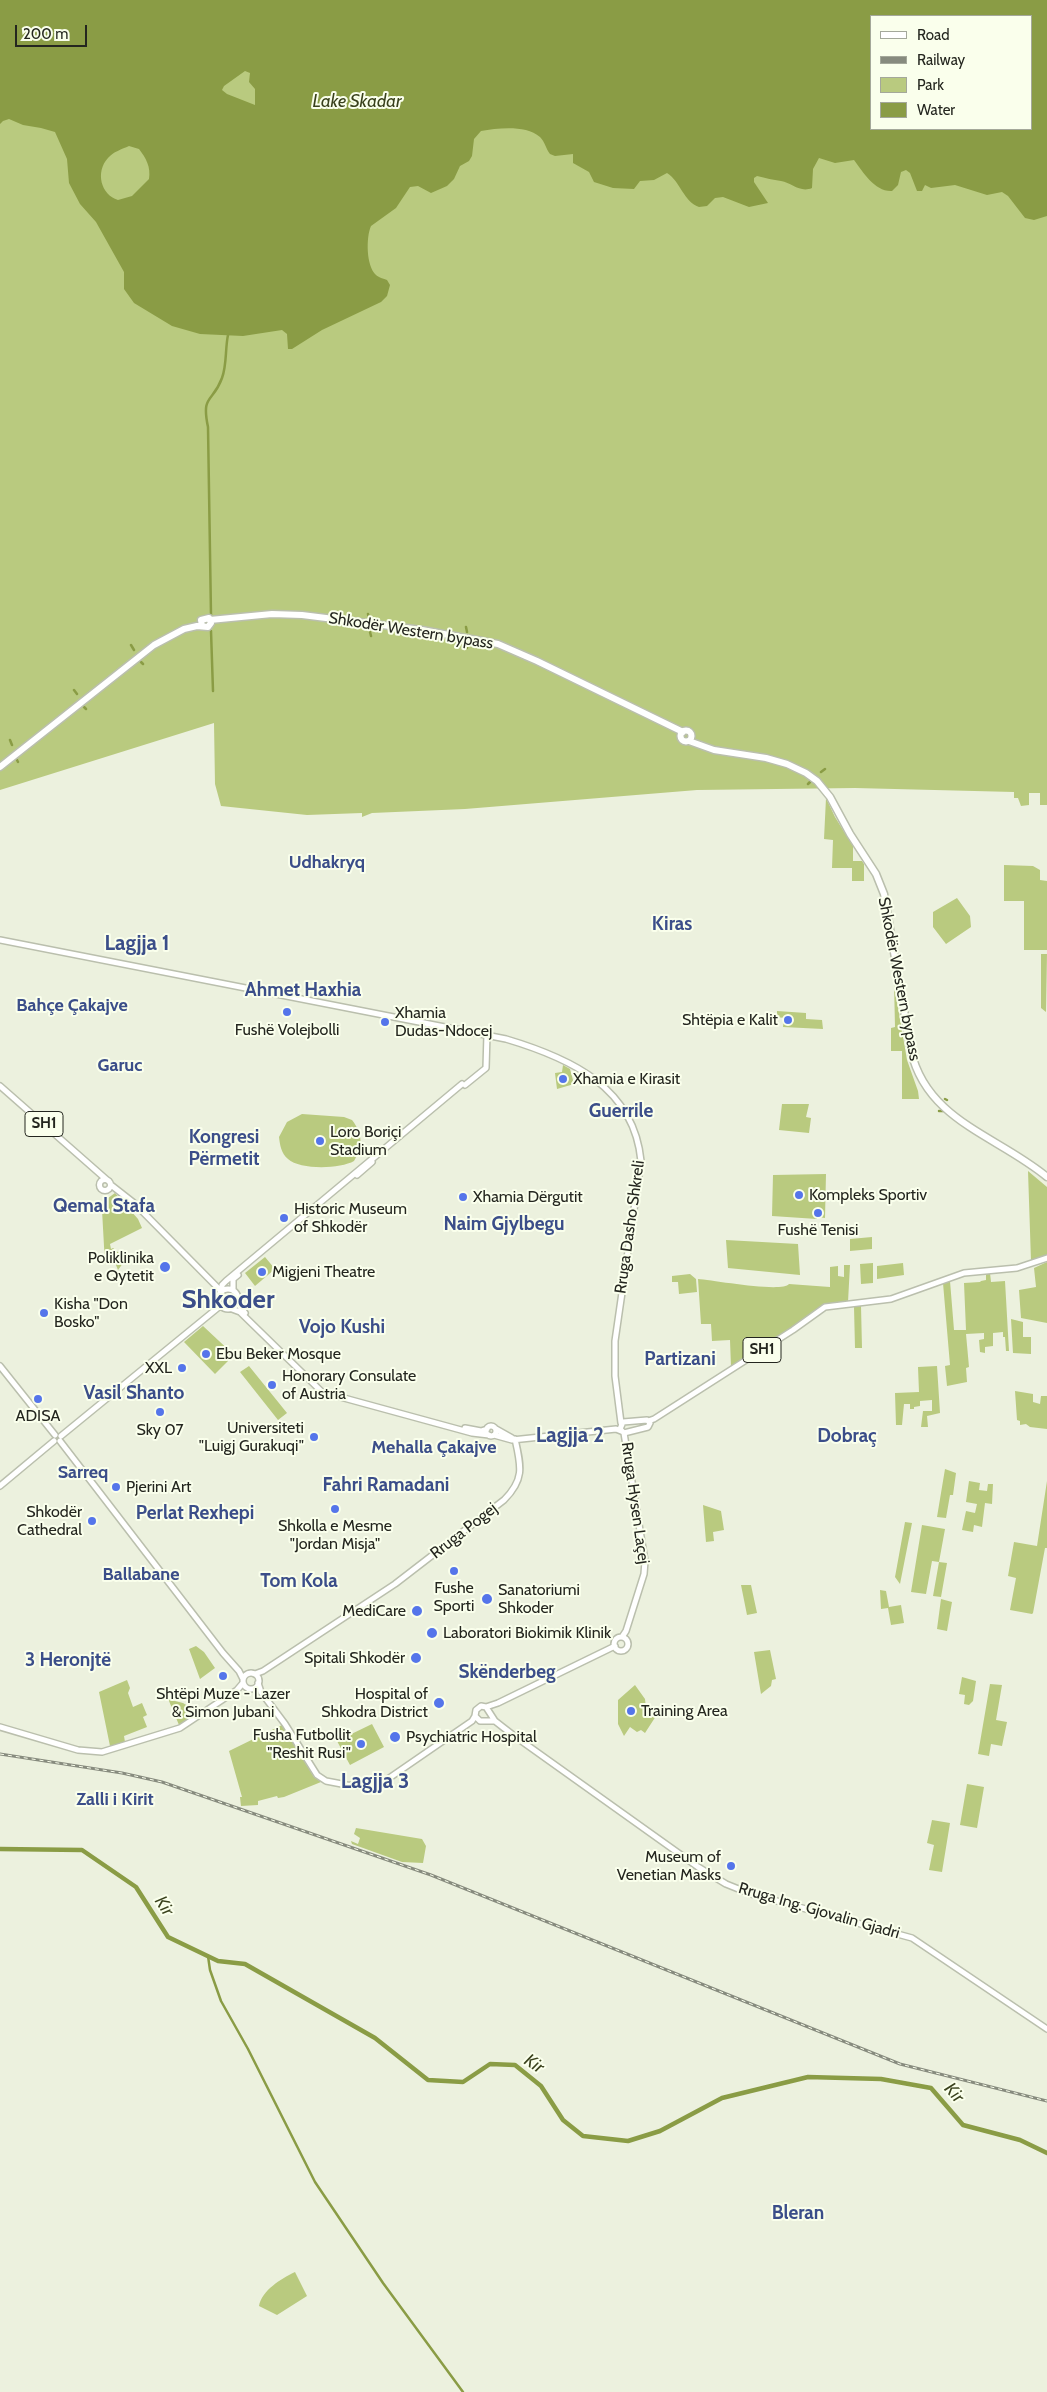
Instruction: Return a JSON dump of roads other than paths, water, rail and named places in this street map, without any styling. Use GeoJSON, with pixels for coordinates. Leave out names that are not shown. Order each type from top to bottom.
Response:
{"type":"FeatureCollection","features":[{"type":"Feature","properties":{"kind":"highway","name":"Shkodër Western bypass"},"geometry":{"type":"LineString","coordinates":[[202,623],[207,628],[210,622],[288,617],[424,634],[485,645],[520,656],[682,734],[684,741],[690,738],[718,747],[769,755],[797,764],[818,777],[826,785],[877,868],[889,897],[914,1051],[927,1083],[936,1095],[956,1113],[1047,1172]]}},
{"type":"Feature","properties":{"kind":"highway","name":"Shkodër Western bypass"},"geometry":{"type":"LineString","coordinates":[[0,762],[153,641],[170,630],[202,623]]}},
{"type":"Feature","properties":{"kind":"highway","name":"Shkodër Western bypass"},"geometry":{"type":"LineString","coordinates":[[0,767],[154,645],[178,631],[202,623]]}},
{"type":"Feature","properties":{"kind":"highway","name":"Shkodër Western bypass"},"geometry":{"type":"LineString","coordinates":[[690,738],[714,750],[787,764],[806,773],[825,790],[876,874],[884,894],[911,1050],[917,1070],[926,1088],[946,1110],[1047,1177]]}},
{"type":"Feature","properties":{"kind":"main road","name":"Rruga Dasho Shkreli"},"geometry":{"type":"LineString","coordinates":[[0,940],[488,1034],[526,1045],[566,1063],[583,1071],[610,1091],[629,1115],[640,1145],[641,1172],[622,1284],[615,1341],[615,1376],[621,1423],[620,1431]]}},
{"type":"Feature","properties":{"kind":"main road"},"geometry":{"type":"LineString","coordinates":[[212,1281],[224,1282],[232,1278],[486,1066],[488,1034]]}},
{"type":"Feature","properties":{"kind":"main road","name":"SH1"},"geometry":{"type":"LineString","coordinates":[[0,1086],[88,1163],[221,1292]]}},
{"type":"Feature","properties":{"kind":"main road","name":"SH1"},"geometry":{"type":"LineString","coordinates":[[88,1163],[100,1184]]}},
{"type":"Feature","properties":{"kind":"main road"},"geometry":{"type":"LineString","coordinates":[[104,1180],[109,1184],[103,1190],[100,1184],[104,1180]]}},
{"type":"Feature","properties":{"kind":"main road","name":"SH1"},"geometry":{"type":"LineString","coordinates":[[109,1184],[134,1203],[221,1292]]}},
{"type":"Feature","properties":{"kind":"main road","name":"SH1"},"geometry":{"type":"LineString","coordinates":[[649,1423],[794,1330],[823,1308],[877,1302],[905,1295],[964,1273],[1017,1268],[1047,1258]]}},
{"type":"Feature","properties":{"kind":"main road"},"geometry":{"type":"LineString","coordinates":[[232,1278],[233,1290],[238,1296],[238,1304],[323,1389],[473,1430],[483,1431],[492,1426],[515,1439]]}},
{"type":"Feature","properties":{"kind":"main road"},"geometry":{"type":"LineString","coordinates":[[224,1282],[218,1300],[220,1306],[226,1310],[232,1309],[240,1312],[322,1392],[472,1433],[515,1439],[620,1431],[649,1423]]}},
{"type":"Feature","properties":{"kind":"main road"},"geometry":{"type":"LineString","coordinates":[[221,1292],[227,1289],[233,1290]]}},
{"type":"Feature","properties":{"kind":"main road"},"geometry":{"type":"LineString","coordinates":[[232,1309],[238,1304]]}},
{"type":"Feature","properties":{"kind":"main road"},"geometry":{"type":"LineString","coordinates":[[0,1486],[220,1306]]}},
{"type":"Feature","properties":{"kind":"main road"},"geometry":{"type":"LineString","coordinates":[[0,1366],[58,1438],[245,1681],[261,1692]]}},
{"type":"Feature","properties":{"kind":"main road"},"geometry":{"type":"LineString","coordinates":[[621,1423],[649,1423]]}},
{"type":"Feature","properties":{"kind":"main road"},"geometry":{"type":"LineString","coordinates":[[487,1428],[491,1435]]}},
{"type":"Feature","properties":{"kind":"main road"},"geometry":{"type":"LineString","coordinates":[[491,1435],[496,1429]]}},
{"type":"Feature","properties":{"kind":"main road","name":"Rruga Hysen Laçej"},"geometry":{"type":"LineString","coordinates":[[620,1431],[645,1561],[644,1574],[624,1638]]}},
{"type":"Feature","properties":{"kind":"main road","name":"Rruga Pogej"},"geometry":{"type":"LineString","coordinates":[[257,1678],[263,1671],[392,1586],[504,1500],[519,1480],[520,1466],[515,1439]]}},
{"type":"Feature","properties":{"kind":"main road"},"geometry":{"type":"LineString","coordinates":[[257,1678],[261,1692],[285,1724],[314,1771],[326,1781],[360,1786],[382,1783],[478,1720],[495,1705],[614,1648],[623,1651],[627,1649],[628,1644],[624,1638],[615,1641],[614,1648]]}},
{"type":"Feature","properties":{"kind":"main road"},"geometry":{"type":"LineString","coordinates":[[0,1727],[78,1750],[102,1752],[180,1728],[237,1690],[245,1681],[257,1678]]}},
{"type":"Feature","properties":{"kind":"main road"},"geometry":{"type":"LineString","coordinates":[[253,1688],[257,1678]]}},
{"type":"Feature","properties":{"kind":"main road"},"geometry":{"type":"LineString","coordinates":[[478,1720],[478,1708],[489,1710]]}},
{"type":"Feature","properties":{"kind":"main road"},"geometry":{"type":"LineString","coordinates":[[489,1710],[495,1722]]}},
{"type":"Feature","properties":{"kind":"main road"},"geometry":{"type":"LineString","coordinates":[[478,1720],[495,1722]]}},
{"type":"Feature","properties":{"kind":"main road","name":"Rruga Ing. Gjovalin Gjadri"},"geometry":{"type":"LineString","coordinates":[[495,1722],[698,1867],[726,1884],[751,1894],[912,1938],[958,1967],[1047,2029]]}},
{"type":"Feature","properties":{"kind":"water","name":"Lake Skadar"},"geometry":{"type":"Polygon","coordinates":[[[0,0],[1047,0],[1047,216],[1034,220],[1025,218],[1008,196],[1002,192],[987,195],[955,185],[931,188],[925,185],[922,191],[917,191],[910,173],[906,170],[901,172],[898,185],[892,191],[886,190],[875,185],[854,160],[835,163],[819,158],[813,169],[812,188],[800,189],[785,182],[757,176],[754,178],[754,182],[768,203],[749,207],[723,197],[715,198],[707,206],[699,207],[689,200],[676,181],[667,173],[654,180],[640,181],[634,189],[613,188],[594,182],[589,172],[573,163],[573,154],[555,156],[550,154],[542,139],[534,133],[512,128],[481,131],[474,139],[472,156],[469,161],[460,166],[454,179],[447,186],[431,193],[418,186],[410,187],[396,208],[371,226],[368,244],[370,265],[376,275],[387,280],[390,285],[387,296],[381,302],[322,330],[292,349],[288,349],[287,334],[282,330],[243,336],[200,334],[172,326],[134,303],[124,289],[124,272],[96,222],[80,204],[69,183],[67,159],[55,132],[23,125],[9,119],[0,124],[0,0]],[[245,71],[224,86],[222,90],[227,94],[255,105],[255,89],[249,82],[250,73],[245,71]],[[129,146],[110,156],[102,170],[101,176],[104,188],[107,193],[118,200],[132,196],[149,179],[149,167],[142,152],[129,146]]]}},
{"type":"Feature","properties":{"kind":"waterway"},"geometry":{"type":"LineString","coordinates":[[211,615],[208,427],[206,409],[209,399],[219,386],[224,373],[228,335]]}},
{"type":"Feature","properties":{"kind":"waterway"},"geometry":{"type":"LineString","coordinates":[[368,614],[369,619]]}},
{"type":"Feature","properties":{"kind":"waterway"},"geometry":{"type":"LineString","coordinates":[[466,627],[467,632]]}},
{"type":"Feature","properties":{"kind":"waterway"},"geometry":{"type":"LineString","coordinates":[[211,631],[213,691]]}},
{"type":"Feature","properties":{"kind":"waterway"},"geometry":{"type":"LineString","coordinates":[[370,632],[371,636]]}},
{"type":"Feature","properties":{"kind":"waterway"},"geometry":{"type":"LineString","coordinates":[[131,645],[134,650]]}},
{"type":"Feature","properties":{"kind":"waterway"},"geometry":{"type":"LineString","coordinates":[[74,690],[77,694]]}},
{"type":"Feature","properties":{"kind":"waterway"},"geometry":{"type":"LineString","coordinates":[[10,740],[12,745]]}},
{"type":"Feature","properties":{"kind":"waterway"},"geometry":{"type":"LineString","coordinates":[[821,772],[825,769]]}},
{"type":"Feature","properties":{"kind":"waterway","name":"Kir"},"geometry":{"type":"LineString","coordinates":[[0,1849],[82,1850],[136,1887],[168,1937],[218,1961],[245,1964],[375,2038],[428,2080],[463,2082],[490,2064],[515,2065],[541,2086],[563,2120],[583,2136],[628,2141],[660,2131],[722,2098],[808,2077],[881,2079],[931,2088],[963,2125],[1020,2140],[1047,2153]]}},
{"type":"Feature","properties":{"kind":"waterway"},"geometry":{"type":"LineString","coordinates":[[208,1956],[210,1970],[221,2001],[248,2049],[315,2182],[383,2283],[463,2392]]}},
{"type":"Feature","properties":{"kind":"railway"},"geometry":{"type":"LineString","coordinates":[[0,1754],[122,1773],[162,1782],[431,1875],[900,2064],[1047,2101]]}},
{"type":"Feature","properties":{"kind":"place","name":"Fushë Volejbolli"},"geometry":{"type":"Point","coordinates":[287,1012]}},
{"type":"Feature","properties":{"kind":"place","name":"Shtëpia e Kalit"},"geometry":{"type":"Point","coordinates":[788,1020]}},
{"type":"Feature","properties":{"kind":"place","name":"Xhamia Dudas-Ndocej"},"geometry":{"type":"Point","coordinates":[385,1022]}},
{"type":"Feature","properties":{"kind":"place","name":"Xhamia e Kirasit"},"geometry":{"type":"Point","coordinates":[563,1079]}},
{"type":"Feature","properties":{"kind":"place","name":"Loro Boriçi Stadium"},"geometry":{"type":"Point","coordinates":[320,1141]}},
{"type":"Feature","properties":{"kind":"place","name":"Kompleks Sportiv"},"geometry":{"type":"Point","coordinates":[799,1195]}},
{"type":"Feature","properties":{"kind":"place","name":"Xhamia Dërgutit"},"geometry":{"type":"Point","coordinates":[463,1197]}},
{"type":"Feature","properties":{"kind":"place","name":"Fushë Tenisi"},"geometry":{"type":"Point","coordinates":[818,1213]}},
{"type":"Feature","properties":{"kind":"place","name":"Historic Museum of Shkodër"},"geometry":{"type":"Point","coordinates":[284,1218]}},
{"type":"Feature","properties":{"kind":"place","name":"Poliklinika e Qytetit"},"geometry":{"type":"Point","coordinates":[165,1267]}},
{"type":"Feature","properties":{"kind":"place","name":"Migjeni Theatre"},"geometry":{"type":"Point","coordinates":[262,1272]}},
{"type":"Feature","properties":{"kind":"place","name":"Kisha \"Don Bosko\""},"geometry":{"type":"Point","coordinates":[44,1313]}},
{"type":"Feature","properties":{"kind":"place","name":"Ebu Beker Mosque"},"geometry":{"type":"Point","coordinates":[206,1354]}},
{"type":"Feature","properties":{"kind":"place","name":"XXL"},"geometry":{"type":"Point","coordinates":[182,1368]}},
{"type":"Feature","properties":{"kind":"place","name":"Honorary Consulate of Austria"},"geometry":{"type":"Point","coordinates":[272,1385]}},
{"type":"Feature","properties":{"kind":"place","name":"ADISA"},"geometry":{"type":"Point","coordinates":[38,1399]}},
{"type":"Feature","properties":{"kind":"place","name":"Sky 07"},"geometry":{"type":"Point","coordinates":[160,1412]}},
{"type":"Feature","properties":{"kind":"place","name":"Universiteti \"Luigj Gurakuqi\""},"geometry":{"type":"Point","coordinates":[314,1437]}},
{"type":"Feature","properties":{"kind":"place","name":"Pjerini Art"},"geometry":{"type":"Point","coordinates":[116,1487]}},
{"type":"Feature","properties":{"kind":"place","name":"Shkolla e Mesme \"Jordan Misja\""},"geometry":{"type":"Point","coordinates":[335,1509]}},
{"type":"Feature","properties":{"kind":"place","name":"Shkodër Cathedral"},"geometry":{"type":"Point","coordinates":[92,1521]}},
{"type":"Feature","properties":{"kind":"place","name":"Fushe Sporti"},"geometry":{"type":"Point","coordinates":[454,1571]}},
{"type":"Feature","properties":{"kind":"place","name":"Sanatoriumi Shkoder"},"geometry":{"type":"Point","coordinates":[487,1599]}},
{"type":"Feature","properties":{"kind":"place","name":"MediCare"},"geometry":{"type":"Point","coordinates":[417,1611]}},
{"type":"Feature","properties":{"kind":"place","name":"Laboratori Biokimik Klinik"},"geometry":{"type":"Point","coordinates":[432,1633]}},
{"type":"Feature","properties":{"kind":"place","name":"Spitali Shkodër"},"geometry":{"type":"Point","coordinates":[416,1658]}},
{"type":"Feature","properties":{"kind":"place","name":"Shtëpi Muze - Lazer & Simon Jubani"},"geometry":{"type":"Point","coordinates":[223,1676]}},
{"type":"Feature","properties":{"kind":"place","name":"Hospital of Shkodra District"},"geometry":{"type":"Point","coordinates":[439,1703]}},
{"type":"Feature","properties":{"kind":"place","name":"Training Area"},"geometry":{"type":"Point","coordinates":[631,1711]}},
{"type":"Feature","properties":{"kind":"place","name":"Psychiatric Hospital"},"geometry":{"type":"Point","coordinates":[395,1737]}},
{"type":"Feature","properties":{"kind":"place","name":"Fusha Futbollit \"Reshit Rusi\""},"geometry":{"type":"Point","coordinates":[361,1744]}},
{"type":"Feature","properties":{"kind":"place","name":"Museum of Venetian Masks"},"geometry":{"type":"Point","coordinates":[731,1866]}},
{"type":"Feature","properties":{"kind":"district","name":"Udhakryq"},"geometry":{"type":"Point","coordinates":[327,863]}},
{"type":"Feature","properties":{"kind":"district","name":"Kiras"},"geometry":{"type":"Point","coordinates":[672,924]}},
{"type":"Feature","properties":{"kind":"district","name":"Lagjja 1"},"geometry":{"type":"Point","coordinates":[137,944]}},
{"type":"Feature","properties":{"kind":"district","name":"Ahmet Haxhia"},"geometry":{"type":"Point","coordinates":[303,990]}},
{"type":"Feature","properties":{"kind":"district","name":"Bahçe Çakajve"},"geometry":{"type":"Point","coordinates":[72,1006]}},
{"type":"Feature","properties":{"kind":"district","name":"Garuc"},"geometry":{"type":"Point","coordinates":[120,1066]}},
{"type":"Feature","properties":{"kind":"district","name":"Guerrile"},"geometry":{"type":"Point","coordinates":[621,1111]}},
{"type":"Feature","properties":{"kind":"district","name":"Kongresi Përmetit"},"geometry":{"type":"Point","coordinates":[224,1148]}},
{"type":"Feature","properties":{"kind":"district","name":"Qemal Stafa"},"geometry":{"type":"Point","coordinates":[104,1206]}},
{"type":"Feature","properties":{"kind":"district","name":"Naim Gjylbegu"},"geometry":{"type":"Point","coordinates":[504,1224]}},
{"type":"Feature","properties":{"kind":"district","name":"Shkoder"},"geometry":{"type":"Point","coordinates":[228,1300]}},
{"type":"Feature","properties":{"kind":"district","name":"Vojo Kushi"},"geometry":{"type":"Point","coordinates":[342,1327]}},
{"type":"Feature","properties":{"kind":"district","name":"Partizani"},"geometry":{"type":"Point","coordinates":[680,1359]}},
{"type":"Feature","properties":{"kind":"district","name":"Vasil Shanto"},"geometry":{"type":"Point","coordinates":[134,1393]}},
{"type":"Feature","properties":{"kind":"district","name":"Lagjja 2"},"geometry":{"type":"Point","coordinates":[570,1436]}},
{"type":"Feature","properties":{"kind":"district","name":"Dobraç"},"geometry":{"type":"Point","coordinates":[847,1436]}},
{"type":"Feature","properties":{"kind":"district","name":"Mehalla Çakajve"},"geometry":{"type":"Point","coordinates":[434,1448]}},
{"type":"Feature","properties":{"kind":"district","name":"Sarreq"},"geometry":{"type":"Point","coordinates":[83,1473]}},
{"type":"Feature","properties":{"kind":"district","name":"Fahri Ramadani"},"geometry":{"type":"Point","coordinates":[386,1485]}},
{"type":"Feature","properties":{"kind":"district","name":"Perlat Rexhepi"},"geometry":{"type":"Point","coordinates":[195,1513]}},
{"type":"Feature","properties":{"kind":"district","name":"Ballabane"},"geometry":{"type":"Point","coordinates":[141,1575]}},
{"type":"Feature","properties":{"kind":"district","name":"Tom Kola"},"geometry":{"type":"Point","coordinates":[299,1581]}},
{"type":"Feature","properties":{"kind":"district","name":"3 Heronjtë"},"geometry":{"type":"Point","coordinates":[68,1660]}},
{"type":"Feature","properties":{"kind":"district","name":"Skënderbeg"},"geometry":{"type":"Point","coordinates":[507,1672]}},
{"type":"Feature","properties":{"kind":"district","name":"Lagjja 3"},"geometry":{"type":"Point","coordinates":[375,1782]}},
{"type":"Feature","properties":{"kind":"district","name":"Zalli i Kirit"},"geometry":{"type":"Point","coordinates":[115,1800]}},
{"type":"Feature","properties":{"kind":"district","name":"Bleran"},"geometry":{"type":"Point","coordinates":[798,2213]}}]}
